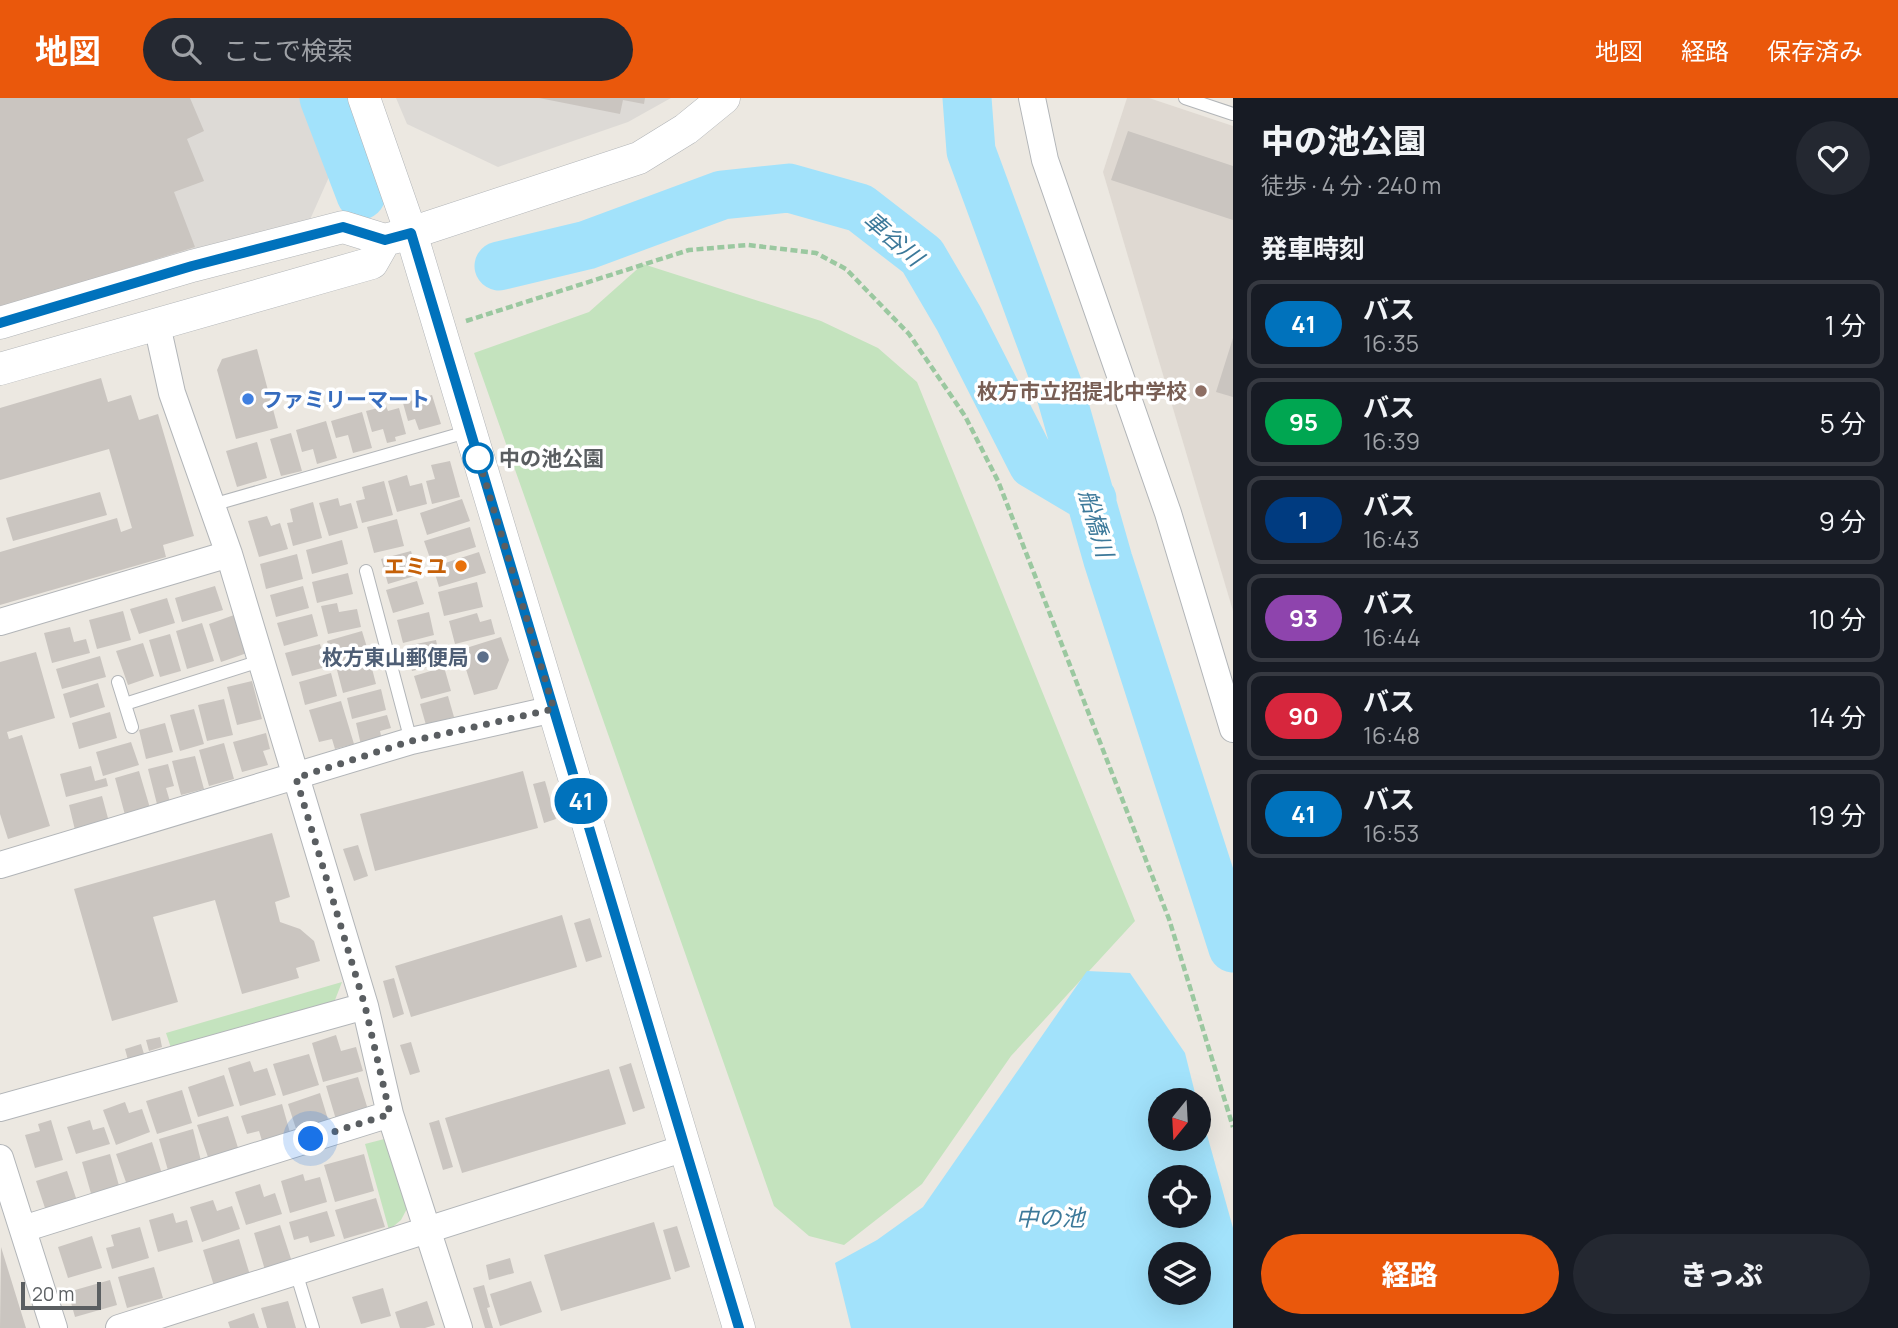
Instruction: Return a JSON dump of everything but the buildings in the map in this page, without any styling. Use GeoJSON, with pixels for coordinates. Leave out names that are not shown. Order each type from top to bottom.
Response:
{"type":"FeatureCollection","features":[{"type":"Feature","properties":{"kind":"street"},"geometry":{"type":"LineString","coordinates":[[364,98],[398,236],[470,431],[739,1328]]}},
{"type":"Feature","properties":{"kind":"street"},"geometry":{"type":"LineString","coordinates":[[0,323],[192,266],[343,227],[398,236],[639,158],[686,129],[724,98]]}},
{"type":"Feature","properties":{"kind":"street"},"geometry":{"type":"LineString","coordinates":[[1032,98],[1045,160],[1167,513],[1233,729]]}},
{"type":"Feature","properties":{"kind":"street"},"geometry":{"type":"LineString","coordinates":[[0,369],[372,263],[398,236]]}},
{"type":"Feature","properties":{"kind":"street"},"geometry":{"type":"LineString","coordinates":[[157,325],[172,393],[229,554],[365,1006],[390,1114],[459,1328]]}},
{"type":"Feature","properties":{"kind":"street"},"geometry":{"type":"LineString","coordinates":[[0,622],[229,554]]}},
{"type":"Feature","properties":{"kind":"street"},"geometry":{"type":"LineString","coordinates":[[0,865],[296,778],[411,741],[554,709]]}},
{"type":"Feature","properties":{"kind":"street"},"geometry":{"type":"LineString","coordinates":[[0,1108],[365,1006]]}},
{"type":"Feature","properties":{"kind":"street"},"geometry":{"type":"LineString","coordinates":[[23,1229],[390,1114]]}},
{"type":"Feature","properties":{"kind":"street"},"geometry":{"type":"LineString","coordinates":[[119,1328],[171,1320],[296,1272],[685,1148]]}},
{"type":"Feature","properties":{"kind":"street"},"geometry":{"type":"LineString","coordinates":[[0,1158],[54,1328]]}},
{"type":"Feature","properties":{"kind":"lane"},"geometry":{"type":"LineString","coordinates":[[1185,98],[1233,114]]}},
{"type":"Feature","properties":{"kind":"lane"},"geometry":{"type":"LineString","coordinates":[[212,505],[470,431]]}},
{"type":"Feature","properties":{"kind":"lane"},"geometry":{"type":"LineString","coordinates":[[366,571],[411,741]]}},
{"type":"Feature","properties":{"kind":"lane"},"geometry":{"type":"LineString","coordinates":[[125,704],[260,661]]}},
{"type":"Feature","properties":{"kind":"lane"},"geometry":{"type":"LineString","coordinates":[[118,682],[132,727]]}},
{"type":"Feature","properties":{"kind":"lane"},"geometry":{"type":"LineString","coordinates":[[296,1272],[313,1328]]}},
{"type":"Feature","properties":{"kind":"path"},"geometry":{"type":"LineString","coordinates":[[456,325],[689,250],[748,245],[816,253],[846,269],[909,334],[965,416],[998,481],[1169,919],[1233,1127]]}},
{"type":"Feature","properties":{"kind":"shaded area"},"geometry":{"type":"Polygon","coordinates":[[[0,98],[303,98],[329,177],[308,224],[0,310],[0,98]]]}},
{"type":"Feature","properties":{"kind":"shaded area"},"geometry":{"type":"Polygon","coordinates":[[[396,98],[671,98],[628,122],[498,167],[407,124],[396,98]]]}},
{"type":"Feature","properties":{"kind":"shaded area","name":"枚方市立招提北中学校"},"geometry":{"type":"Polygon","coordinates":[[[1127,98],[1149,98],[1233,126],[1233,611],[1103,172],[1127,98]]]}},
{"type":"Feature","properties":{"kind":"green space","name":"中の池公園"},"geometry":{"type":"Polygon","coordinates":[[[643,264],[821,321],[878,348],[917,382],[1135,921],[1011,1056],[922,1184],[844,1245],[809,1236],[774,1206],[474,353],[589,312],[643,264]]]}},
{"type":"Feature","properties":{"kind":"green space"},"geometry":{"type":"Polygon","coordinates":[[[342,982],[335,1000],[316,1013],[173,1054],[166,1033],[342,982]]]}},
{"type":"Feature","properties":{"kind":"green space"},"geometry":{"type":"Polygon","coordinates":[[[392,1137],[411,1201],[401,1220],[389,1230],[365,1144],[392,1137]]]}},
{"type":"Feature","properties":{"kind":"water","name":"中の池"},"geometry":{"type":"Polygon","coordinates":[[[1087,971],[1130,973],[1185,1053],[1194,1088],[1148,1088],[1148,1152],[1211,1152],[1211,1149],[1233,1228],[1233,1328],[851,1328],[835,1263],[877,1240],[923,1207],[1087,971]]]}},
{"type":"Feature","properties":{"kind":"waterway","name":"車谷川"},"geometry":{"type":"LineString","coordinates":[[324,98],[361,195]]}},
{"type":"Feature","properties":{"kind":"waterway","name":"船橋川"},"geometry":{"type":"LineString","coordinates":[[967,98],[971,151],[1061,395],[1108,560],[1233,948]]}},
{"type":"Feature","properties":{"kind":"waterway","name":"車谷川"},"geometry":{"type":"LineString","coordinates":[[499,266],[587,245],[722,195],[789,188],[860,208],[922,256],[959,319],[1033,464],[1092,499]]}},
{"type":"Feature","properties":{"kind":"bus line","name":"41"},"geometry":{"type":"LineString","coordinates":[[0,323],[192,266],[343,227],[385,240],[411,233],[739,1328]]}},
{"type":"Feature","properties":{"kind":"place","name":"枚方市立招提北中学校"},"geometry":{"type":"Point","coordinates":[1201,391]}},
{"type":"Feature","properties":{"kind":"place","name":"ファミリーマート"},"geometry":{"type":"Point","coordinates":[248,399]}},
{"type":"Feature","properties":{"kind":"place","name":"中の池公園"},"geometry":{"type":"Point","coordinates":[478,458]}},
{"type":"Feature","properties":{"kind":"place","name":"エミユ"},"geometry":{"type":"Point","coordinates":[461,566]}},
{"type":"Feature","properties":{"kind":"place","name":"枚方東山郵便局"},"geometry":{"type":"Point","coordinates":[483,657]}},
{"type":"Feature","properties":{"kind":"route"},"geometry":{"type":"LineString","coordinates":[[311,1139],[390,1114],[365,1006],[296,778],[411,741],[554,709],[477,454],[478,458]]}}]}
